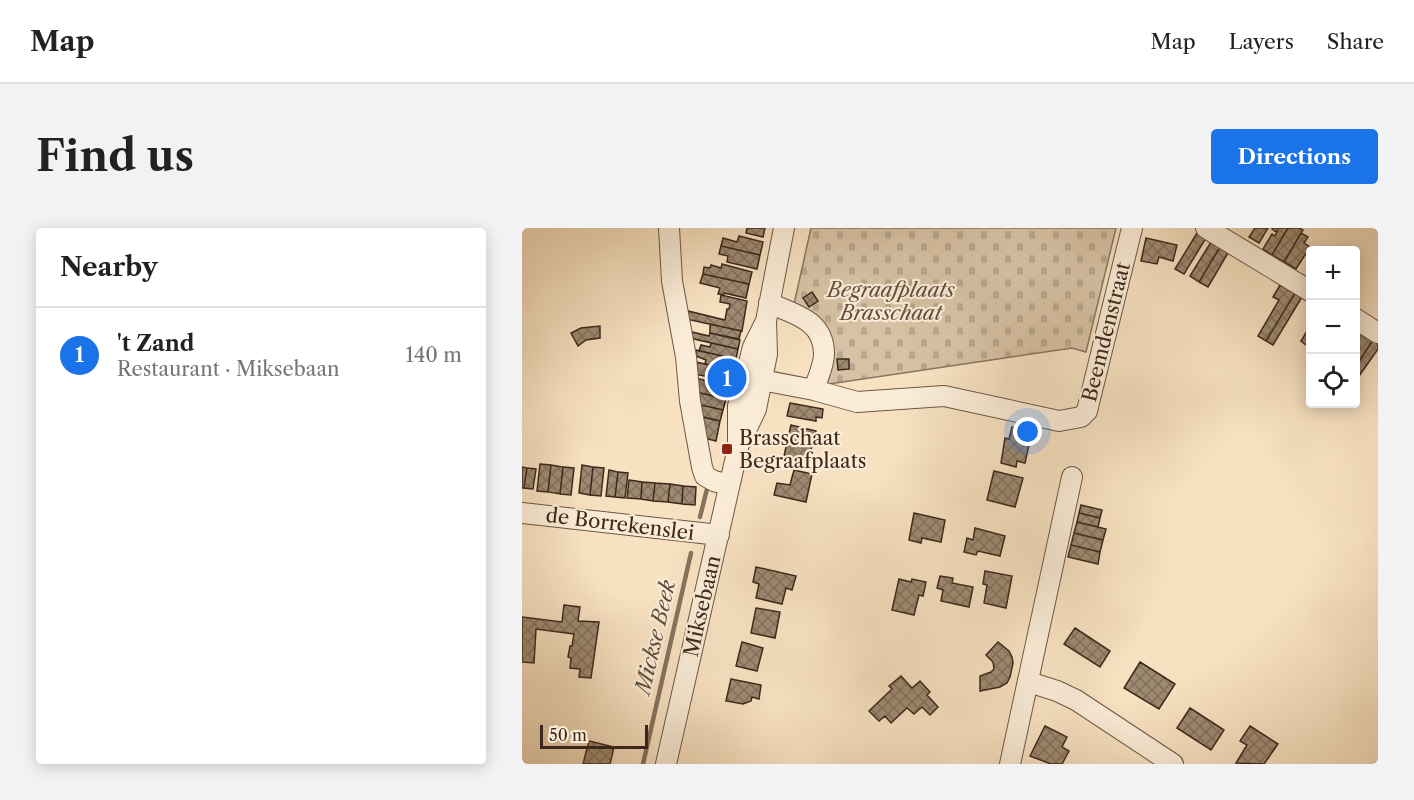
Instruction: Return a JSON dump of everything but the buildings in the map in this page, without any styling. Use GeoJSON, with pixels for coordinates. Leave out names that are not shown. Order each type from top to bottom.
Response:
{"type":"FeatureCollection","features":[{"type":"Feature","properties":{"kind":"street"},"geometry":{"type":"LineString","coordinates":[[669,228],[672,281],[685,350],[690,401],[716,481]]}},
{"type":"Feature","properties":{"kind":"street","name":"Miksebaan"},"geometry":{"type":"LineString","coordinates":[[666,764],[718,535],[716,481],[738,448],[756,409],[753,348],[768,312],[784,228]]}},
{"type":"Feature","properties":{"kind":"street","name":"Beemdenstraat"},"geometry":{"type":"LineString","coordinates":[[754,379],[814,390],[857,402],[944,396],[1059,421],[1081,417],[1086,411],[1132,228]]}},
{"type":"Feature","properties":{"kind":"street"},"geometry":{"type":"LineString","coordinates":[[1206,228],[1306,288]]}},
{"type":"Feature","properties":{"kind":"street"},"geometry":{"type":"LineString","coordinates":[[768,312],[799,314],[808,321],[819,336],[824,355],[814,390]]}},
{"type":"Feature","properties":{"kind":"street"},"geometry":{"type":"LineString","coordinates":[[1360,322],[1378,333]]}},
{"type":"Feature","properties":{"kind":"street"},"geometry":{"type":"LineString","coordinates":[[1012,760],[1072,477]]}},
{"type":"Feature","properties":{"kind":"street","name":"de Borrekenslei"},"geometry":{"type":"LineString","coordinates":[[522,513],[718,535]]}},
{"type":"Feature","properties":{"kind":"street"},"geometry":{"type":"LineString","coordinates":[[1029,682],[1058,691],[1076,700],[1173,764]]}},
{"type":"Feature","properties":{"kind":"green space","name":"Begraafplaats Brasschaat"},"geometry":{"type":"Polygon","coordinates":[[[811,228],[1116,228],[1086,352],[1072,348],[829,384],[824,383],[829,374],[794,304],[811,228]]]}},
{"type":"Feature","properties":{"kind":"waterway","name":"Mickse Beek"},"geometry":{"type":"LineString","coordinates":[[700,517],[708,485]]}},
{"type":"Feature","properties":{"kind":"waterway","name":"Mickse Beek"},"geometry":{"type":"LineString","coordinates":[[643,764],[691,553]]}},
{"type":"Feature","properties":{"kind":"place","name":"'t Zand"},"geometry":{"type":"Point","coordinates":[727,378]}},
{"type":"Feature","properties":{"kind":"place","name":"Brasschaat Begraafplaats"},"geometry":{"type":"Point","coordinates":[727,449]}}]}
